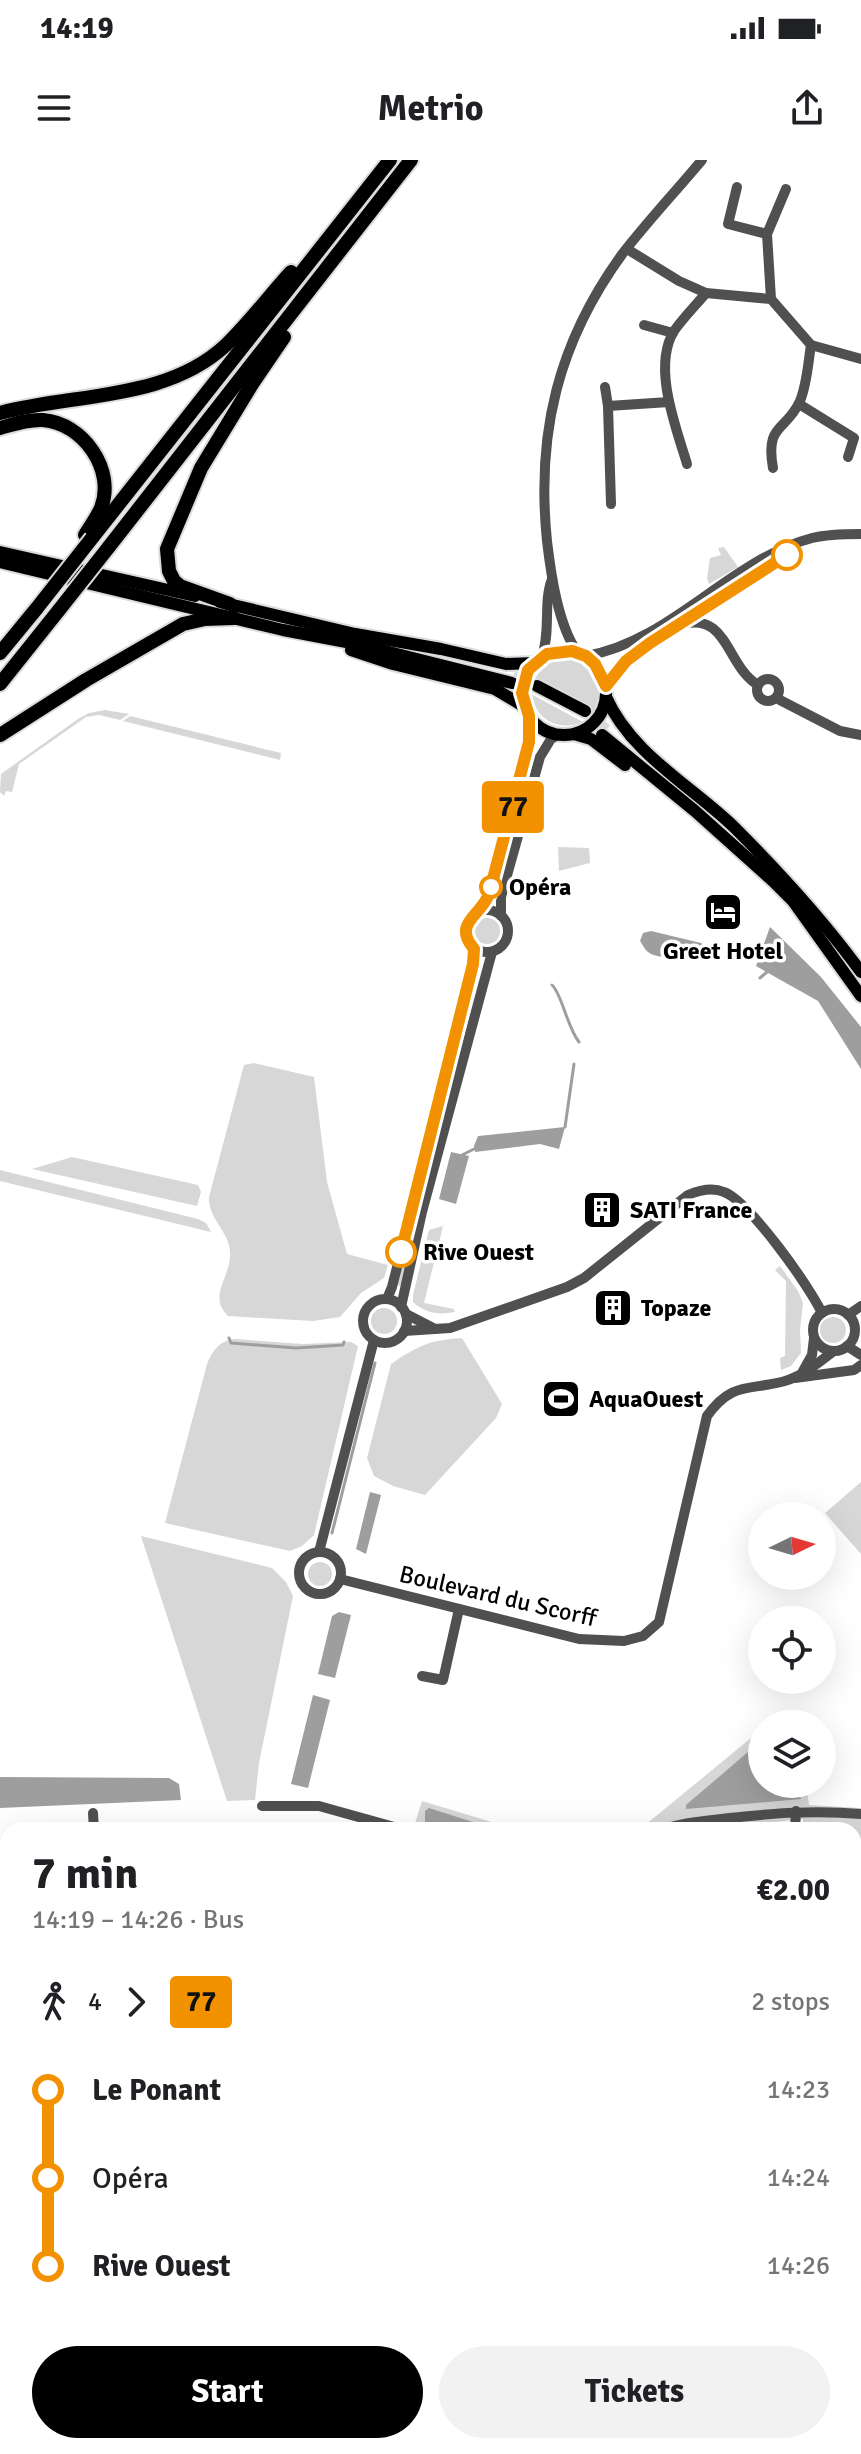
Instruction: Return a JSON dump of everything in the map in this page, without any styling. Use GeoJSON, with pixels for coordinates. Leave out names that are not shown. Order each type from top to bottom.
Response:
{"type":"FeatureCollection","features":[{"type":"Feature","properties":{"kind":"highway"},"geometry":{"type":"LineString","coordinates":[[0,653],[34,605],[390,160]]}},
{"type":"Feature","properties":{"kind":"highway"},"geometry":{"type":"LineString","coordinates":[[0,684],[411,160]]}},
{"type":"Feature","properties":{"kind":"highway"},"geometry":{"type":"LineString","coordinates":[[0,413],[130,390],[162,381],[196,366],[225,346],[368,190]]}},
{"type":"Feature","properties":{"kind":"highway"},"geometry":{"type":"LineString","coordinates":[[232,611],[174,581],[169,571],[167,549],[201,468],[252,384],[366,218]]}},
{"type":"Feature","properties":{"kind":"highway"},"geometry":{"type":"LineString","coordinates":[[0,428],[42,419],[59,423],[79,435],[95,452],[104,479],[102,507],[88,537]]}},
{"type":"Feature","properties":{"kind":"highway"},"geometry":{"type":"LineString","coordinates":[[0,642],[34,605]]}},
{"type":"Feature","properties":{"kind":"highway"},"geometry":{"type":"LineString","coordinates":[[0,735],[86,680],[183,624],[232,611]]}},
{"type":"Feature","properties":{"kind":"main road"},"geometry":{"type":"LineString","coordinates":[[0,552],[163,589],[225,608],[513,680],[314,636]]}},
{"type":"Feature","properties":{"kind":"main road"},"geometry":{"type":"LineString","coordinates":[[0,562],[506,664],[538,660],[557,651],[581,654],[599,669],[616,718],[636,742],[733,827],[813,909],[861,972]]}},
{"type":"Feature","properties":{"kind":"main road"},"geometry":{"type":"LineString","coordinates":[[163,589],[377,659],[495,689],[527,711],[542,728],[591,739],[691,818],[735,847]]}},
{"type":"Feature","properties":{"kind":"main road"},"geometry":{"type":"LineString","coordinates":[[527,711],[523,684],[538,660]]}},
{"type":"Feature","properties":{"kind":"main road"},"geometry":{"type":"LineString","coordinates":[[536,688],[583,714]]}},
{"type":"Feature","properties":{"kind":"main road"},"geometry":{"type":"LineString","coordinates":[[574,734],[596,720],[603,710],[606,692]]}},
{"type":"Feature","properties":{"kind":"main road"},"geometry":{"type":"LineString","coordinates":[[758,853],[604,732],[793,901],[861,996]]}},
{"type":"Feature","properties":{"kind":"street"},"geometry":{"type":"LineString","coordinates":[[702,160],[627,249],[595,297],[578,330],[557,386],[546,438],[543,482],[552,579],[566,632],[581,654],[629,644],[772,554],[811,539],[860,534]]}},
{"type":"Feature","properties":{"kind":"street"},"geometry":{"type":"LineString","coordinates":[[737,187],[728,224],[767,234]]}},
{"type":"Feature","properties":{"kind":"street"},"geometry":{"type":"LineString","coordinates":[[786,189],[767,234],[771,299],[811,345],[861,359]]}},
{"type":"Feature","properties":{"kind":"street"},"geometry":{"type":"LineString","coordinates":[[627,249],[679,281],[706,293],[771,299]]}},
{"type":"Feature","properties":{"kind":"street"},"geometry":{"type":"LineString","coordinates":[[687,464],[669,402],[665,364],[673,333],[706,293]]}},
{"type":"Feature","properties":{"kind":"street"},"geometry":{"type":"LineString","coordinates":[[644,325],[673,333]]}},
{"type":"Feature","properties":{"kind":"street"},"geometry":{"type":"LineString","coordinates":[[773,468],[770,451],[776,430],[799,404],[811,345]]}},
{"type":"Feature","properties":{"kind":"street"},"geometry":{"type":"LineString","coordinates":[[605,387],[611,504]]}},
{"type":"Feature","properties":{"kind":"street"},"geometry":{"type":"LineString","coordinates":[[608,406],[669,402]]}},
{"type":"Feature","properties":{"kind":"street"},"geometry":{"type":"LineString","coordinates":[[799,404],[854,438],[848,457]]}},
{"type":"Feature","properties":{"kind":"street"},"geometry":{"type":"LineString","coordinates":[[606,692],[626,661],[797,549],[860,534]]}},
{"type":"Feature","properties":{"kind":"street"},"geometry":{"type":"LineString","coordinates":[[538,660],[548,633],[548,588],[552,579]]}},
{"type":"Feature","properties":{"kind":"street"},"geometry":{"type":"LineString","coordinates":[[671,629],[691,622],[711,626],[723,638],[739,668],[758,685]]}},
{"type":"Feature","properties":{"kind":"street"},"geometry":{"type":"LineString","coordinates":[[776,698],[779,686],[776,681],[765,679],[758,685],[762,699],[776,698],[831,727],[861,735]]}},
{"type":"Feature","properties":{"kind":"street"},"geometry":{"type":"LineString","coordinates":[[481,911],[489,894],[527,753],[527,711]]}},
{"type":"Feature","properties":{"kind":"street"},"geometry":{"type":"LineString","coordinates":[[501,916],[501,897],[540,757],[551,739],[559,734]]}},
{"type":"Feature","properties":{"kind":"street"},"geometry":{"type":"LineString","coordinates":[[387,1299],[473,964],[474,949],[467,940],[466,929],[473,915],[481,911],[490,910],[501,916],[508,927],[502,946],[492,952],[474,949]]}},
{"type":"Feature","properties":{"kind":"street"},"geometry":{"type":"LineString","coordinates":[[404,1331],[404,1310],[422,1212],[492,952]]}},
{"type":"Feature","properties":{"kind":"street"},"geometry":{"type":"LineString","coordinates":[[437,1330],[387,1299],[374,1301],[364,1314],[363,1326],[374,1340],[391,1342],[404,1331],[437,1330],[450,1328],[567,1287],[584,1278],[688,1195],[700,1190],[722,1190],[748,1209],[814,1295],[822,1313]]}},
{"type":"Feature","properties":{"kind":"street"},"geometry":{"type":"LineString","coordinates":[[848,1315],[861,1306]]}},
{"type":"Feature","properties":{"kind":"street"},"geometry":{"type":"LineString","coordinates":[[814,1336],[821,1347],[834,1351],[847,1346],[854,1334],[854,1327],[848,1315],[834,1310],[822,1313],[814,1323],[812,1355],[797,1375],[803,1379],[854,1370],[861,1365]]}},
{"type":"Feature","properties":{"kind":"street"},"geometry":{"type":"LineString","coordinates":[[319,1552],[374,1340]]}},
{"type":"Feature","properties":{"kind":"street"},"geometry":{"type":"LineString","coordinates":[[847,1346],[861,1355]]}},
{"type":"Feature","properties":{"kind":"street","name":"Boulevard du Scorff"},"geometry":{"type":"LineString","coordinates":[[340,1579],[579,1639],[624,1641],[643,1636],[659,1622],[707,1416],[718,1400],[736,1390],[797,1375],[834,1351]]}},
{"type":"Feature","properties":{"kind":"street"},"geometry":{"type":"LineString","coordinates":[[319,1552],[329,1554],[337,1561],[340,1579],[334,1588],[322,1594],[311,1592],[304,1586],[299,1573],[302,1562],[319,1552]]}},
{"type":"Feature","properties":{"kind":"street"},"geometry":{"type":"LineString","coordinates":[[422,1676],[443,1680],[459,1609]]}},
{"type":"Feature","properties":{"kind":"street"},"geometry":{"type":"LineString","coordinates":[[262,1806],[319,1806],[376,1822]]}},
{"type":"Feature","properties":{"kind":"street"},"geometry":{"type":"LineString","coordinates":[[795,1822],[796,1811]]}},
{"type":"Feature","properties":{"kind":"street"},"geometry":{"type":"LineString","coordinates":[[695,1822],[796,1811],[861,1814]]}},
{"type":"Feature","properties":{"kind":"street"},"geometry":{"type":"LineString","coordinates":[[93,1813],[94,1822]]}},
{"type":"Feature","properties":{"kind":"shaded area"},"geometry":{"type":"Polygon","coordinates":[[[724,547],[738,567],[709,584],[710,558],[721,555],[718,548],[724,547]]]}},
{"type":"Feature","properties":{"kind":"shaded area"},"geometry":{"type":"Polygon","coordinates":[[[558,658],[580,661],[594,674],[598,692],[593,712],[569,696],[534,680],[543,666],[558,658]]]}},
{"type":"Feature","properties":{"kind":"shaded area"},"geometry":{"type":"Polygon","coordinates":[[[531,694],[583,722],[565,726],[550,722],[538,711],[531,694]]]}},
{"type":"Feature","properties":{"kind":"shaded area"},"geometry":{"type":"Polygon","coordinates":[[[105,710],[129,714],[120,720],[99,715],[86,717],[19,764],[12,792],[6,791],[4,796],[0,792],[1,774],[78,719],[105,710]]]}},
{"type":"Feature","properties":{"kind":"shaded area"},"geometry":{"type":"Polygon","coordinates":[[[130,716],[281,753],[280,760],[123,721],[130,716]]]}},
{"type":"Feature","properties":{"kind":"shaded area"},"geometry":{"type":"Polygon","coordinates":[[[558,847],[589,848],[590,863],[559,871],[558,847]]]}},
{"type":"Feature","properties":{"kind":"shaded area"},"geometry":{"type":"Polygon","coordinates":[[[487,918],[496,922],[500,931],[496,940],[487,944],[478,940],[474,931],[478,922],[487,918]]]}},
{"type":"Feature","properties":{"kind":"shaded area"},"geometry":{"type":"Polygon","coordinates":[[[770,927],[821,977],[861,1027],[861,1069],[818,1001],[756,966],[770,927]]]}},
{"type":"Feature","properties":{"kind":"shaded area"},"geometry":{"type":"Polygon","coordinates":[[[651,931],[701,943],[714,950],[681,957],[654,955],[640,941],[643,933],[651,931]]]}},
{"type":"Feature","properties":{"kind":"shaded area"},"geometry":{"type":"Polygon","coordinates":[[[477,968],[481,969],[401,1286],[397,1285],[477,968]]]}},
{"type":"Feature","properties":{"kind":"shaded area"},"geometry":{"type":"Polygon","coordinates":[[[254,1063],[314,1077],[327,1182],[347,1254],[388,1265],[384,1278],[361,1293],[340,1317],[313,1321],[228,1316],[222,1309],[220,1295],[230,1248],[212,1213],[209,1197],[244,1065],[254,1063]]]}},
{"type":"Feature","properties":{"kind":"shaded area"},"geometry":{"type":"Polygon","coordinates":[[[565,1127],[559,1149],[540,1144],[475,1152],[478,1136],[565,1127]]]}},
{"type":"Feature","properties":{"kind":"shaded area"},"geometry":{"type":"Polygon","coordinates":[[[451,1152],[469,1156],[456,1204],[439,1199],[451,1152]]]}},
{"type":"Feature","properties":{"kind":"shaded area"},"geometry":{"type":"Polygon","coordinates":[[[72,1157],[198,1185],[201,1192],[197,1206],[32,1169],[72,1157]]]}},
{"type":"Feature","properties":{"kind":"shaded area"},"geometry":{"type":"Polygon","coordinates":[[[0,1170],[198,1219],[206,1223],[211,1232],[0,1181],[0,1170]]]}},
{"type":"Feature","properties":{"kind":"shaded area"},"geometry":{"type":"Polygon","coordinates":[[[443,1226],[424,1303],[454,1309],[455,1312],[438,1313],[418,1306],[413,1302],[413,1295],[429,1230],[443,1226]]]}},
{"type":"Feature","properties":{"kind":"shaded area"},"geometry":{"type":"Polygon","coordinates":[[[780,1266],[803,1303],[801,1353],[791,1366],[781,1370],[780,1358],[785,1356],[786,1281],[775,1270],[780,1266]]]}},
{"type":"Feature","properties":{"kind":"shaded area"},"geometry":{"type":"Polygon","coordinates":[[[384,1308],[393,1312],[397,1321],[393,1330],[384,1334],[375,1330],[371,1321],[375,1312],[384,1308]]]}},
{"type":"Feature","properties":{"kind":"shaded area"},"geometry":{"type":"Polygon","coordinates":[[[833,1317],[842,1321],[846,1330],[842,1339],[833,1343],[824,1339],[820,1330],[824,1321],[833,1317]]]}},
{"type":"Feature","properties":{"kind":"shaded area"},"geometry":{"type":"Polygon","coordinates":[[[462,1338],[502,1404],[496,1418],[425,1495],[393,1486],[374,1476],[367,1458],[391,1364],[424,1345],[462,1338]]]}},
{"type":"Feature","properties":{"kind":"shaded area"},"geometry":{"type":"Polygon","coordinates":[[[235,1339],[303,1344],[351,1342],[358,1346],[314,1535],[302,1546],[290,1551],[165,1523],[207,1364],[217,1347],[235,1339]]]}},
{"type":"Feature","properties":{"kind":"shaded area"},"geometry":{"type":"Polygon","coordinates":[[[861,1482],[861,1554],[836,1526],[836,1504],[861,1482]]]}},
{"type":"Feature","properties":{"kind":"shaded area"},"geometry":{"type":"Polygon","coordinates":[[[370,1492],[381,1495],[366,1554],[356,1549],[370,1492]]]}},
{"type":"Feature","properties":{"kind":"shaded area"},"geometry":{"type":"Polygon","coordinates":[[[141,1536],[272,1568],[286,1582],[293,1596],[259,1763],[255,1800],[227,1801],[141,1536]]]}},
{"type":"Feature","properties":{"kind":"shaded area"},"geometry":{"type":"Polygon","coordinates":[[[320,1562],[329,1565],[332,1574],[329,1583],[320,1586],[311,1583],[308,1574],[311,1565],[320,1562]]]}},
{"type":"Feature","properties":{"kind":"shaded area"},"geometry":{"type":"Polygon","coordinates":[[[339,1612],[351,1615],[335,1678],[318,1674],[332,1616],[339,1612]]]}},
{"type":"Feature","properties":{"kind":"shaded area"},"geometry":{"type":"Polygon","coordinates":[[[313,1695],[330,1700],[308,1788],[291,1784],[313,1695]]]}},
{"type":"Feature","properties":{"kind":"shaded area"},"geometry":{"type":"Polygon","coordinates":[[[748,1740],[748,1798],[808,1798],[809,1805],[861,1808],[861,1822],[803,1822],[803,1819],[773,1822],[649,1822],[748,1740]]]}},
{"type":"Feature","properties":{"kind":"shaded area"},"geometry":{"type":"Polygon","coordinates":[[[748,1752],[748,1798],[801,1799],[686,1809],[686,1805],[748,1752]]]}},
{"type":"Feature","properties":{"kind":"shaded area"},"geometry":{"type":"Polygon","coordinates":[[[0,1777],[169,1778],[179,1784],[181,1800],[0,1808],[0,1777]]]}},
{"type":"Feature","properties":{"kind":"shaded area"},"geometry":{"type":"Polygon","coordinates":[[[422,1801],[492,1822],[415,1822],[422,1801]]]}},
{"type":"Feature","properties":{"kind":"shaded area"},"geometry":{"type":"Polygon","coordinates":[[[429,1808],[473,1822],[425,1822],[425,1811],[429,1808]]]}},
{"type":"Feature","properties":{"kind":"waterway"},"geometry":{"type":"LineString","coordinates":[[760,978],[767,972]]}},
{"type":"Feature","properties":{"kind":"waterway"},"geometry":{"type":"LineString","coordinates":[[552,985],[579,1042]]}},
{"type":"Feature","properties":{"kind":"waterway"},"geometry":{"type":"LineString","coordinates":[[565,1127],[574,1064]]}},
{"type":"Feature","properties":{"kind":"waterway"},"geometry":{"type":"LineString","coordinates":[[462,1155],[474,1149]]}},
{"type":"Feature","properties":{"kind":"waterway"},"geometry":{"type":"LineString","coordinates":[[229,1338],[231,1343],[296,1348],[343,1345],[344,1342]]}},
{"type":"Feature","properties":{"kind":"waterway"},"geometry":{"type":"LineString","coordinates":[[332,1533],[375,1363]]}},
{"type":"Feature","properties":{"kind":"tunnel"},"geometry":{"type":"LineString","coordinates":[[513,677],[537,686]]}},
{"type":"Feature","properties":{"kind":"tunnel"},"geometry":{"type":"LineString","coordinates":[[585,711],[606,730]]}},
{"type":"Feature","properties":{"kind":"bus line","name":"77"},"geometry":{"type":"LineString","coordinates":[[401,1252],[475,957],[474,949],[467,940],[467,923],[486,903],[527,753],[529,716],[522,693],[528,670],[547,654],[572,651],[586,656],[595,664],[606,686],[626,661],[650,643],[787,555]]}},
{"type":"Feature","properties":{"kind":"place","name":"Opéra"},"geometry":{"type":"Point","coordinates":[491,887]}},
{"type":"Feature","properties":{"kind":"place","name":"Greet Hotel"},"geometry":{"type":"Point","coordinates":[723,912]}},
{"type":"Feature","properties":{"kind":"place","name":"SATI France"},"geometry":{"type":"Point","coordinates":[602,1210]}},
{"type":"Feature","properties":{"kind":"place","name":"Rive Ouest"},"geometry":{"type":"Point","coordinates":[401,1252]}},
{"type":"Feature","properties":{"kind":"place","name":"Topaze"},"geometry":{"type":"Point","coordinates":[613,1308]}},
{"type":"Feature","properties":{"kind":"place","name":"AquaOuest"},"geometry":{"type":"Point","coordinates":[561,1399]}}]}
